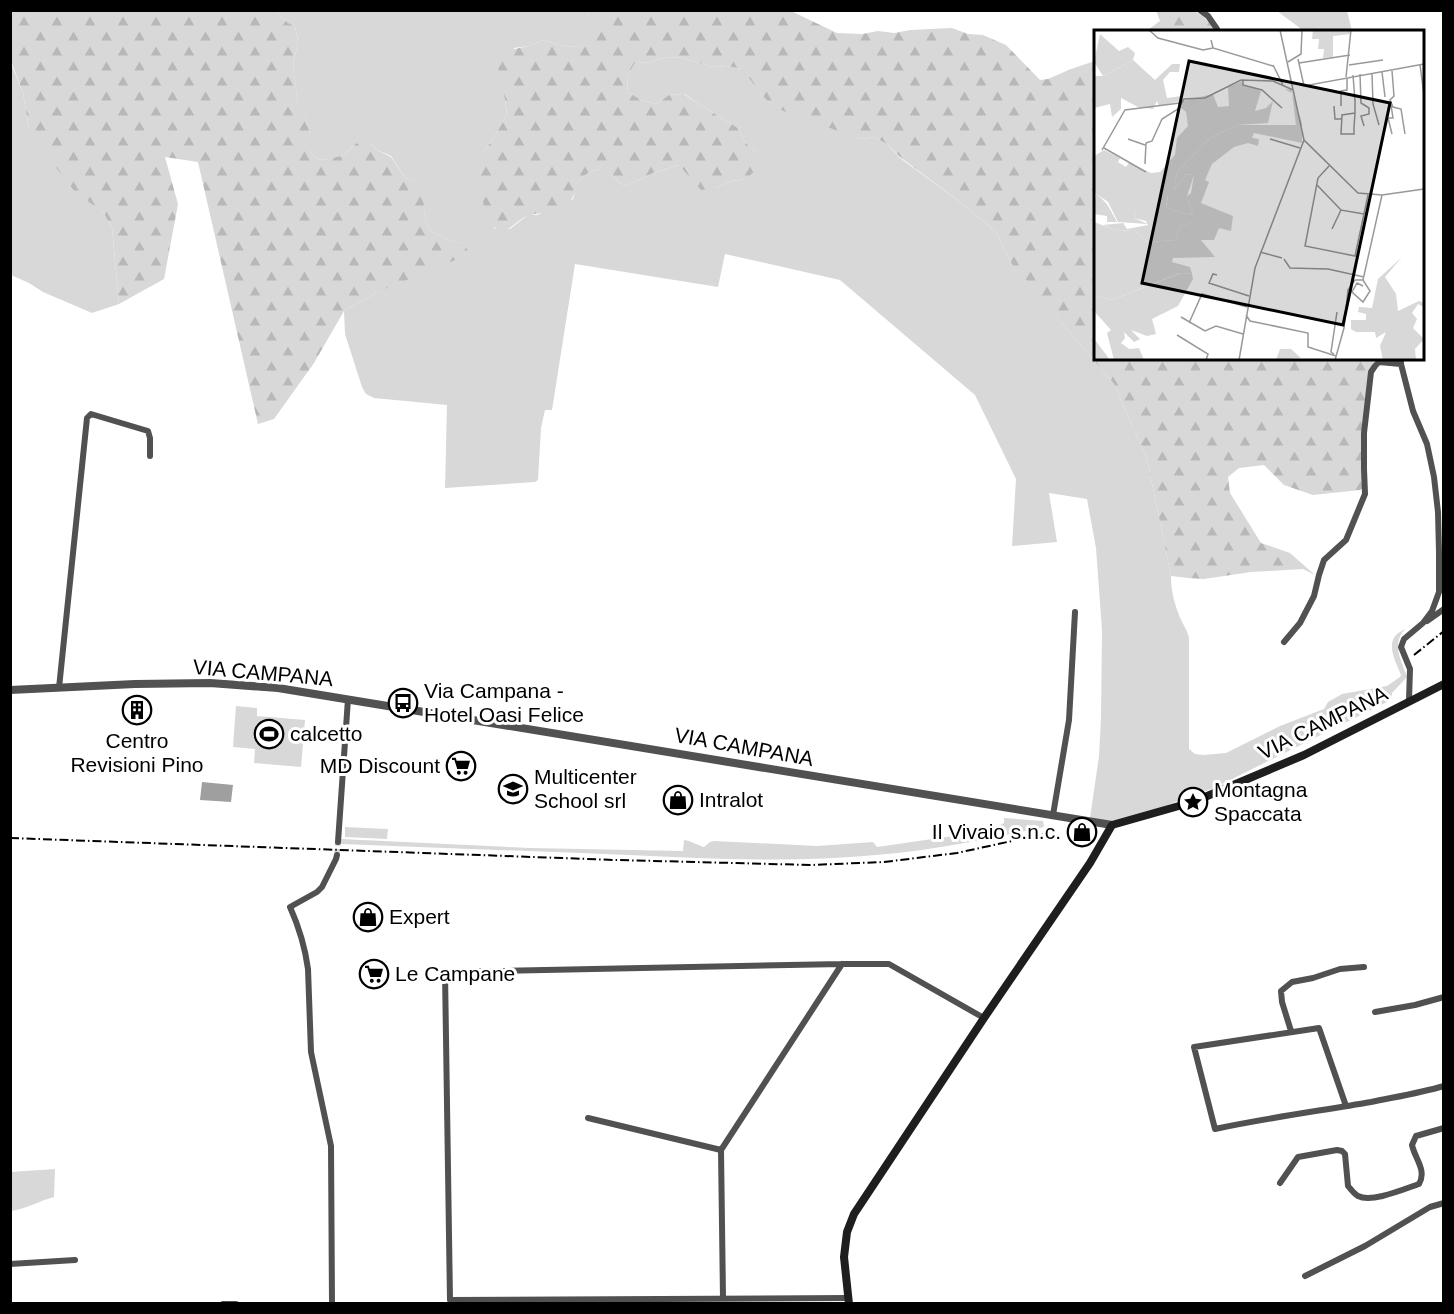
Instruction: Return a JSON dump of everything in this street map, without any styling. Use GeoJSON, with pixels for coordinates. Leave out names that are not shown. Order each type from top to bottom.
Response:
{"type":"FeatureCollection","features":[{"type":"Feature","properties":{"kind":"main road","name":"VIA CAMPANA"},"geometry":{"type":"LineString","coordinates":[[1112,825],[1193,802],[1304,755],[1443,684]]}},
{"type":"Feature","properties":{"kind":"main road"},"geometry":{"type":"LineString","coordinates":[[849,1301],[844,1257],[847,1232],[854,1214],[1090,863],[1112,825]]}},
{"type":"Feature","properties":{"kind":"street"},"geometry":{"type":"LineString","coordinates":[[1200,10],[1208,16],[1217,30]]}},
{"type":"Feature","properties":{"kind":"street"},"geometry":{"type":"LineString","coordinates":[[1284,642],[1300,624],[1314,596],[1324,560],[1346,540],[1365,494],[1364,433],[1371,372],[1379,362],[1401,361],[1413,411],[1427,444],[1434,477],[1438,512],[1439,592],[1432,611],[1424,623]]}},
{"type":"Feature","properties":{"kind":"street"},"geometry":{"type":"LineString","coordinates":[[59,688],[87,418],[91,414],[148,431],[150,456]]}},
{"type":"Feature","properties":{"kind":"street"},"geometry":{"type":"LineString","coordinates":[[1409,700],[1410,669],[1401,647],[1404,639],[1443,609]]}},
{"type":"Feature","properties":{"kind":"street"},"geometry":{"type":"LineString","coordinates":[[1053,815],[1069,720],[1075,612]]}},
{"type":"Feature","properties":{"kind":"street","name":"VIA CAMPANA"},"geometry":{"type":"LineString","coordinates":[[10,690],[210,682],[278,688],[1112,825]]}},
{"type":"Feature","properties":{"kind":"street"},"geometry":{"type":"LineString","coordinates":[[338,842],[348,699]]}},
{"type":"Feature","properties":{"kind":"street"},"geometry":{"type":"LineString","coordinates":[[332,1304],[331,1146],[310,1052],[306,955],[290,907],[322,887],[337,855]]}},
{"type":"Feature","properties":{"kind":"street"},"geometry":{"type":"LineString","coordinates":[[723,1299],[721,1150],[842,964]]}},
{"type":"Feature","properties":{"kind":"street"},"geometry":{"type":"LineString","coordinates":[[849,1301],[450,1300],[446,972],[889,964],[984,1018]]}},
{"type":"Feature","properties":{"kind":"street"},"geometry":{"type":"LineString","coordinates":[[1291,1031],[1281,991],[1292,982],[1340,969],[1364,967]]}},
{"type":"Feature","properties":{"kind":"street"},"geometry":{"type":"LineString","coordinates":[[1375,1012],[1443,997]]}},
{"type":"Feature","properties":{"kind":"street"},"geometry":{"type":"LineString","coordinates":[[1346,1106],[1319,1028],[1194,1047],[1215,1129],[1256,1120],[1346,1106],[1424,1092],[1443,1086]]}},
{"type":"Feature","properties":{"kind":"street"},"geometry":{"type":"LineString","coordinates":[[588,1118],[721,1150]]}},
{"type":"Feature","properties":{"kind":"street"},"geometry":{"type":"LineString","coordinates":[[1280,1183],[1298,1157],[1337,1150],[1346,1155],[1348,1186],[1359,1197],[1370,1198],[1419,1184],[1423,1174],[1413,1149],[1413,1141],[1416,1136],[1443,1128]]}},
{"type":"Feature","properties":{"kind":"street"},"geometry":{"type":"LineString","coordinates":[[1305,1276],[1365,1246],[1430,1207],[1443,1203]]}},
{"type":"Feature","properties":{"kind":"street"},"geometry":{"type":"LineString","coordinates":[[10,1264],[75,1260]]}},
{"type":"Feature","properties":{"kind":"street"},"geometry":{"type":"LineString","coordinates":[[223,1304],[237,1304]]}},
{"type":"Feature","properties":{"kind":"green space"},"geometry":{"type":"Polygon","coordinates":[[[11,10],[277,11],[284,20],[295,26],[298,42],[293,65],[298,105],[306,119],[310,134],[310,150],[313,156],[321,160],[329,159],[344,155],[355,144],[364,142],[371,144],[391,157],[405,178],[419,185],[430,229],[450,241],[462,242],[467,249],[467,255],[378,292],[344,311],[314,363],[274,419],[258,424],[198,162],[165,157],[178,204],[164,279],[119,304],[112,228],[103,212],[75,192],[29,129],[23,93],[11,61],[11,10]]]}},
{"type":"Feature","properties":{"kind":"green space"},"geometry":{"type":"Polygon","coordinates":[[[1156,10],[1192,10],[1205,19],[1213,30],[1148,30],[1160,21],[1156,10]]]}},
{"type":"Feature","properties":{"kind":"green space"},"geometry":{"type":"Polygon","coordinates":[[[277,11],[586,11],[590,19],[591,41],[575,47],[543,40],[529,46],[514,48],[505,99],[507,115],[481,154],[485,202],[495,229],[510,229],[529,214],[537,215],[573,199],[581,179],[588,173],[600,169],[603,163],[612,176],[624,186],[653,173],[679,165],[716,188],[731,181],[746,179],[757,153],[745,142],[738,128],[685,94],[669,95],[656,104],[641,100],[628,92],[627,76],[635,63],[651,62],[666,57],[683,58],[712,67],[727,66],[743,69],[768,102],[860,139],[875,137],[996,232],[1019,274],[1032,283],[1062,323],[1114,384],[1147,459],[1173,596],[1189,638],[1189,749],[1195,754],[1203,755],[1226,753],[1280,726],[1324,709],[1328,702],[1342,694],[1387,686],[1401,675],[1393,655],[1392,644],[1396,635],[1405,629],[1399,641],[1398,652],[1407,677],[1392,693],[1391,700],[1214,788],[1143,814],[1112,822],[1090,818],[1099,756],[1102,630],[1096,548],[1087,499],[1049,493],[1057,542],[1012,546],[1016,479],[975,395],[840,280],[725,254],[718,287],[575,264],[552,410],[545,410],[541,428],[538,480],[445,488],[447,405],[374,398],[366,394],[345,334],[344,311],[462,242],[450,241],[430,229],[425,219],[423,197],[418,185],[405,178],[391,156],[377,150],[371,144],[355,144],[344,155],[329,159],[321,160],[313,156],[310,150],[310,134],[306,119],[298,106],[293,65],[298,42],[295,26],[284,20],[277,11]]]}},
{"type":"Feature","properties":{"kind":"green space"},"geometry":{"type":"Polygon","coordinates":[[[586,11],[791,11],[837,33],[862,34],[878,31],[894,33],[952,28],[968,34],[983,35],[1006,45],[1040,80],[1094,61],[1094,360],[1379,360],[1369,378],[1363,488],[1313,495],[1284,485],[1264,465],[1239,468],[1228,477],[1230,493],[1261,543],[1290,553],[1315,575],[1303,569],[1251,572],[1204,579],[1171,576],[1147,459],[1114,384],[1062,323],[1032,284],[1019,275],[996,232],[900,157],[888,145],[875,137],[860,139],[781,110],[768,102],[742,69],[727,66],[712,67],[683,58],[666,57],[651,62],[635,63],[627,76],[628,92],[641,100],[656,104],[669,95],[684,94],[738,128],[745,142],[757,153],[758,168],[746,179],[701,190],[679,165],[653,173],[624,186],[603,164],[600,169],[584,176],[573,197],[563,208],[527,216],[502,232],[494,227],[482,198],[481,154],[507,115],[498,68],[499,52],[529,46],[543,40],[575,47],[590,41],[590,19],[586,11]]]}},
{"type":"Feature","properties":{"kind":"green space"},"geometry":{"type":"Polygon","coordinates":[[[1277,11],[1347,11],[1352,30],[1303,30],[1277,11]]]}},
{"type":"Feature","properties":{"kind":"green space"},"geometry":{"type":"Polygon","coordinates":[[[10,61],[23,93],[29,129],[90,201],[103,212],[112,228],[119,304],[92,313],[11,275],[10,61]]]}},
{"type":"Feature","properties":{"kind":"green space","name":"calcetto"},"geometry":{"type":"Polygon","coordinates":[[[236,706],[257,708],[257,716],[305,720],[301,767],[254,763],[255,749],[233,747],[236,706]]]}},
{"type":"Feature","properties":{"kind":"green space"},"geometry":{"type":"Polygon","coordinates":[[[1004,818],[1043,821],[1044,827],[907,852],[822,859],[693,858],[341,844],[341,839],[530,848],[683,851],[684,840],[704,847],[714,841],[817,846],[873,842],[877,847],[967,834],[1000,825],[1004,823],[1004,818]]]}},
{"type":"Feature","properties":{"kind":"green space"},"geometry":{"type":"Polygon","coordinates":[[[345,827],[388,829],[387,839],[345,837],[345,827]]]}},
{"type":"Feature","properties":{"kind":"green space"},"geometry":{"type":"Polygon","coordinates":[[[55,1169],[54,1197],[11,1211],[11,1172],[55,1169]]]}},
{"type":"Feature","properties":{"kind":"shaded area"},"geometry":{"type":"Polygon","coordinates":[[[202,782],[233,785],[231,802],[200,800],[202,782]]]}},
{"type":"Feature","properties":{"kind":"tunnel"},"geometry":{"type":"LineString","coordinates":[[337,855],[338,842]]}},
{"type":"Feature","properties":{"kind":"railway"},"geometry":{"type":"LineString","coordinates":[[1414,655],[1444,631]]}},
{"type":"Feature","properties":{"kind":"railway"},"geometry":{"type":"LineString","coordinates":[[10,838],[811,865],[884,862],[957,853],[1044,834]]}},
{"type":"Feature","properties":{"kind":"place","name":"Via Campana - Hotel Oasi Felice"},"geometry":{"type":"Point","coordinates":[403,703]}},
{"type":"Feature","properties":{"kind":"place","name":"Centro Revisioni Pino"},"geometry":{"type":"Point","coordinates":[137,710]}},
{"type":"Feature","properties":{"kind":"place","name":"calcetto"},"geometry":{"type":"Point","coordinates":[269,734]}},
{"type":"Feature","properties":{"kind":"place","name":"MD Discount"},"geometry":{"type":"Point","coordinates":[461,766]}},
{"type":"Feature","properties":{"kind":"place","name":"Multicenter School srl"},"geometry":{"type":"Point","coordinates":[513,789]}},
{"type":"Feature","properties":{"kind":"place","name":"Intralot"},"geometry":{"type":"Point","coordinates":[678,800]}},
{"type":"Feature","properties":{"kind":"place","name":"Montagna Spaccata"},"geometry":{"type":"Point","coordinates":[1193,802]}},
{"type":"Feature","properties":{"kind":"place","name":"Il Vivaio s.n.c."},"geometry":{"type":"Point","coordinates":[1082,832]}},
{"type":"Feature","properties":{"kind":"place","name":"Expert"},"geometry":{"type":"Point","coordinates":[368,917]}},
{"type":"Feature","properties":{"kind":"place","name":"Le Campane"},"geometry":{"type":"Point","coordinates":[374,974]}}]}
